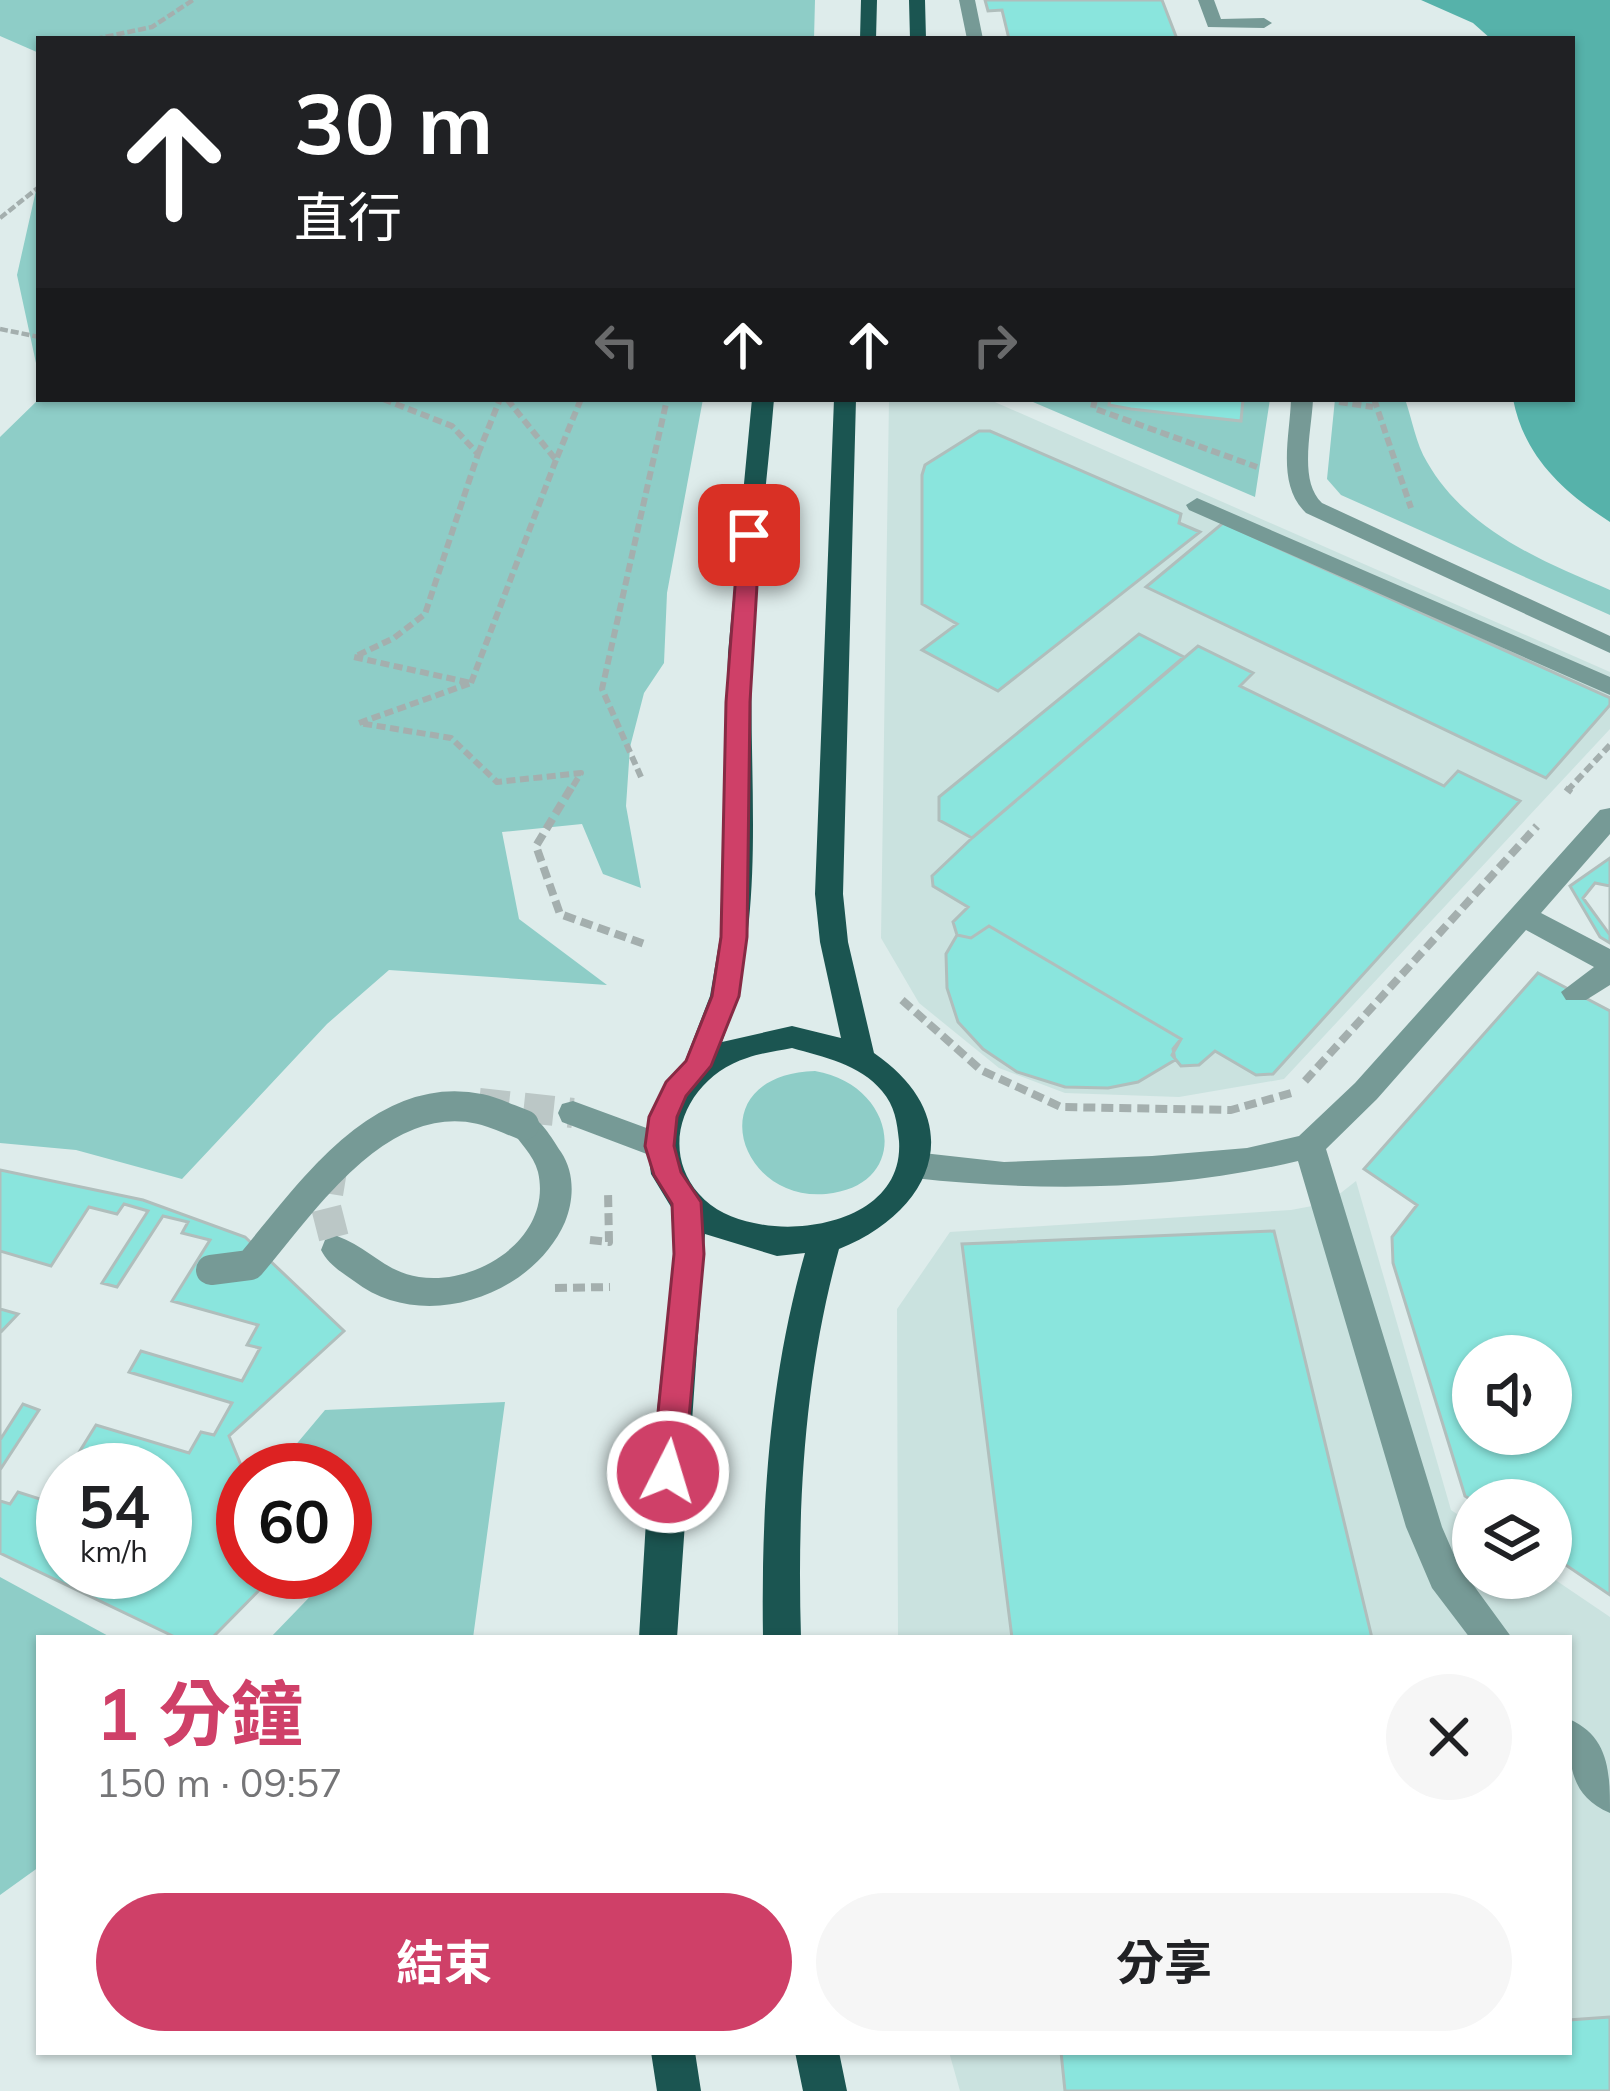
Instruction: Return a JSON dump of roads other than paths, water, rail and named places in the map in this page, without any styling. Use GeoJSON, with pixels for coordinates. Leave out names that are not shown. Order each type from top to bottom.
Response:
{"type":"FeatureCollection","features":[{"type":"Feature","properties":{"kind":"main road"},"geometry":{"type":"LineString","coordinates":[[868,36],[869,0]]}},
{"type":"Feature","properties":{"kind":"main road"},"geometry":{"type":"LineString","coordinates":[[917,0],[918,36]]}},
{"type":"Feature","properties":{"kind":"main road"},"geometry":{"type":"LineString","coordinates":[[698,1066],[725,996],[734,937],[740,653],[763,402]]}},
{"type":"Feature","properties":{"kind":"main road"},"geometry":{"type":"LineString","coordinates":[[844,402],[829,894],[834,942],[859,1053]]}},
{"type":"Feature","properties":{"kind":"main road"},"geometry":{"type":"LineString","coordinates":[[764,1038],[827,1041],[859,1053],[889,1073],[909,1101],[918,1132],[914,1165],[896,1197],[866,1223],[825,1239],[773,1242],[724,1229],[686,1202],[668,1175],[660,1146],[663,1117],[676,1090],[698,1066],[728,1048],[764,1038]]}},
{"type":"Feature","properties":{"kind":"main road"},"geometry":{"type":"LineString","coordinates":[[658,1635],[665,1504],[689,1254],[686,1202]]}},
{"type":"Feature","properties":{"kind":"main road"},"geometry":{"type":"LineString","coordinates":[[782,1635],[784,1525],[801,1343],[809,1291],[825,1239]]}},
{"type":"Feature","properties":{"kind":"main road"},"geometry":{"type":"LineString","coordinates":[[818,2055],[825,2091]]}},
{"type":"Feature","properties":{"kind":"street"},"geometry":{"type":"LineString","coordinates":[[967,0],[974,36]]}},
{"type":"Feature","properties":{"kind":"street"},"geometry":{"type":"LineString","coordinates":[[1206,0],[1216,31],[1264,22]]}},
{"type":"Feature","properties":{"kind":"street"},"geometry":{"type":"LineString","coordinates":[[1302,402],[1299,479],[1301,494],[1313,507],[1610,644]]}},
{"type":"Feature","properties":{"kind":"street"},"geometry":{"type":"LineString","coordinates":[[1197,505],[1610,688]]}},
{"type":"Feature","properties":{"kind":"street"},"geometry":{"type":"LineString","coordinates":[[914,1165],[1004,1175],[1152,1169],[1247,1161],[1310,1146],[1366,1091],[1610,817]]}},
{"type":"Feature","properties":{"kind":"street"},"geometry":{"type":"LineString","coordinates":[[1520,915],[1610,966],[1576,992]]}},
{"type":"Feature","properties":{"kind":"street"},"geometry":{"type":"LineString","coordinates":[[211,1270],[250,1265],[367,1135],[422,1109],[479,1107],[504,1114],[541,1141],[553,1160],[558,1199],[550,1225],[533,1249],[487,1282],[443,1293],[399,1291],[353,1268],[337,1250]]}},
{"type":"Feature","properties":{"kind":"street"},"geometry":{"type":"LineString","coordinates":[[573,1113],[660,1146]]}},
{"type":"Feature","properties":{"kind":"street"},"geometry":{"type":"LineString","coordinates":[[1310,1146],[1424,1527],[1445,1576],[1490,1635]]}},
{"type":"Feature","properties":{"kind":"street"},"geometry":{"type":"LineString","coordinates":[[1572,1743],[1610,1793]]}},
{"type":"Feature","properties":{"kind":"tunnel"},"geometry":{"type":"LineString","coordinates":[[479,1103],[573,1113]]}},
{"type":"Feature","properties":{"kind":"tunnel"},"geometry":{"type":"LineString","coordinates":[[333,1164],[326,1207],[337,1250]]}}]}
